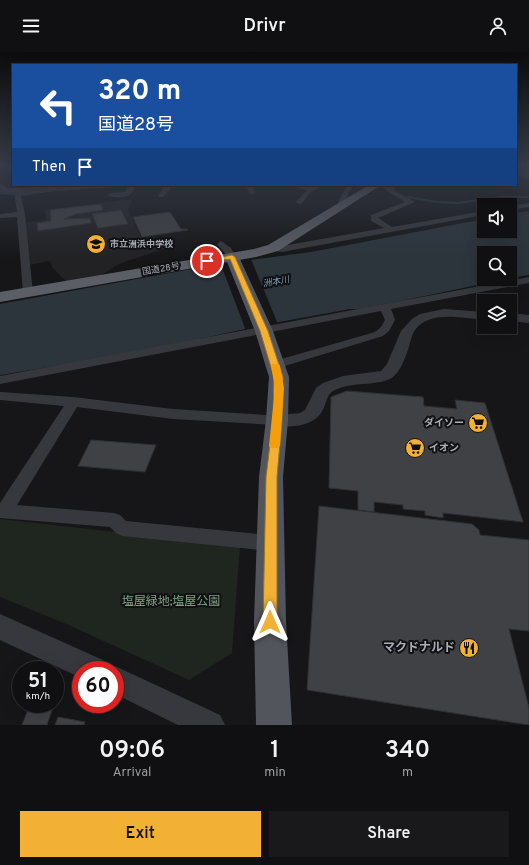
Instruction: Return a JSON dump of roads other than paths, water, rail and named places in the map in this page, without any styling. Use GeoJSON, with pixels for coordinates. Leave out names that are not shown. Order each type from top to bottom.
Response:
{"type":"FeatureCollection","features":[{"type":"Feature","properties":{"kind":"highway","name":"国道28号"},"geometry":{"type":"LineString","coordinates":[[0,297],[233,259],[273,248],[358,196]]}},
{"type":"Feature","properties":{"kind":"main road"},"geometry":{"type":"LineString","coordinates":[[233,259],[264,331],[279,377],[280,388],[278,420],[271,477],[270,622],[274,725]]}},
{"type":"Feature","properties":{"kind":"street"},"geometry":{"type":"LineString","coordinates":[[18,196],[22,214],[28,293]]}},
{"type":"Feature","properties":{"kind":"street"},"geometry":{"type":"LineString","coordinates":[[300,202],[304,196]]}},
{"type":"Feature","properties":{"kind":"street"},"geometry":{"type":"LineString","coordinates":[[340,208],[344,196]]}},
{"type":"Feature","properties":{"kind":"street"},"geometry":{"type":"LineString","coordinates":[[390,229],[374,220],[374,217],[411,202],[401,196]]}},
{"type":"Feature","properties":{"kind":"street"},"geometry":{"type":"LineString","coordinates":[[517,207],[529,205]]}},
{"type":"Feature","properties":{"kind":"street"},"geometry":{"type":"LineString","coordinates":[[0,216],[22,214]]}},
{"type":"Feature","properties":{"kind":"street"},"geometry":{"type":"LineString","coordinates":[[273,248],[282,249],[477,214]]}},
{"type":"Feature","properties":{"kind":"street"},"geometry":{"type":"LineString","coordinates":[[221,244],[228,250],[233,259]]}},
{"type":"Feature","properties":{"kind":"street"},"geometry":{"type":"LineString","coordinates":[[0,380],[529,280]]}},
{"type":"Feature","properties":{"kind":"street"},"geometry":{"type":"LineString","coordinates":[[275,365],[379,334],[385,329],[390,320],[385,308]]}},
{"type":"Feature","properties":{"kind":"street"},"geometry":{"type":"LineString","coordinates":[[0,396],[73,402],[173,414],[278,420],[301,419],[308,416],[316,409],[320,393],[332,385],[383,376],[389,373],[395,366],[409,328],[422,319],[436,314],[445,313],[477,315]]}},
{"type":"Feature","properties":{"kind":"street"},"geometry":{"type":"LineString","coordinates":[[517,318],[529,319]]}},
{"type":"Feature","properties":{"kind":"street"},"geometry":{"type":"LineString","coordinates":[[73,402],[2,511],[114,520],[122,528],[270,543]]}},
{"type":"Feature","properties":{"kind":"street"},"geometry":{"type":"LineString","coordinates":[[0,627],[74,661]]}},
{"type":"Feature","properties":{"kind":"street"},"geometry":{"type":"LineString","coordinates":[[124,684],[210,725]]}},
{"type":"Feature","properties":{"kind":"water","name":"洲本川"},"geometry":{"type":"Polygon","coordinates":[[[529,211],[529,275],[517,277],[517,246],[477,246],[477,285],[362,309],[350,309],[268,324],[135,353],[0,375],[0,304],[219,264],[311,252],[477,220],[477,238],[517,238],[517,213],[529,211]]]}},
{"type":"Feature","properties":{"kind":"waterway"},"geometry":{"type":"LineString","coordinates":[[408,197],[436,202],[457,203],[500,197],[529,197]]}},
{"type":"Feature","properties":{"kind":"place","name":"市立洲浜中学校"},"geometry":{"type":"Point","coordinates":[96,244]}},
{"type":"Feature","properties":{"kind":"place","name":"ダイソー"},"geometry":{"type":"Point","coordinates":[478,423]}},
{"type":"Feature","properties":{"kind":"place","name":"イオン"},"geometry":{"type":"Point","coordinates":[415,448]}},
{"type":"Feature","properties":{"kind":"place","name":"マクドナルド"},"geometry":{"type":"Point","coordinates":[469,648]}},
{"type":"Feature","properties":{"kind":"park label","name":"塩屋緑地;塩屋公園"},"geometry":{"type":"Point","coordinates":[171,602]}}]}
